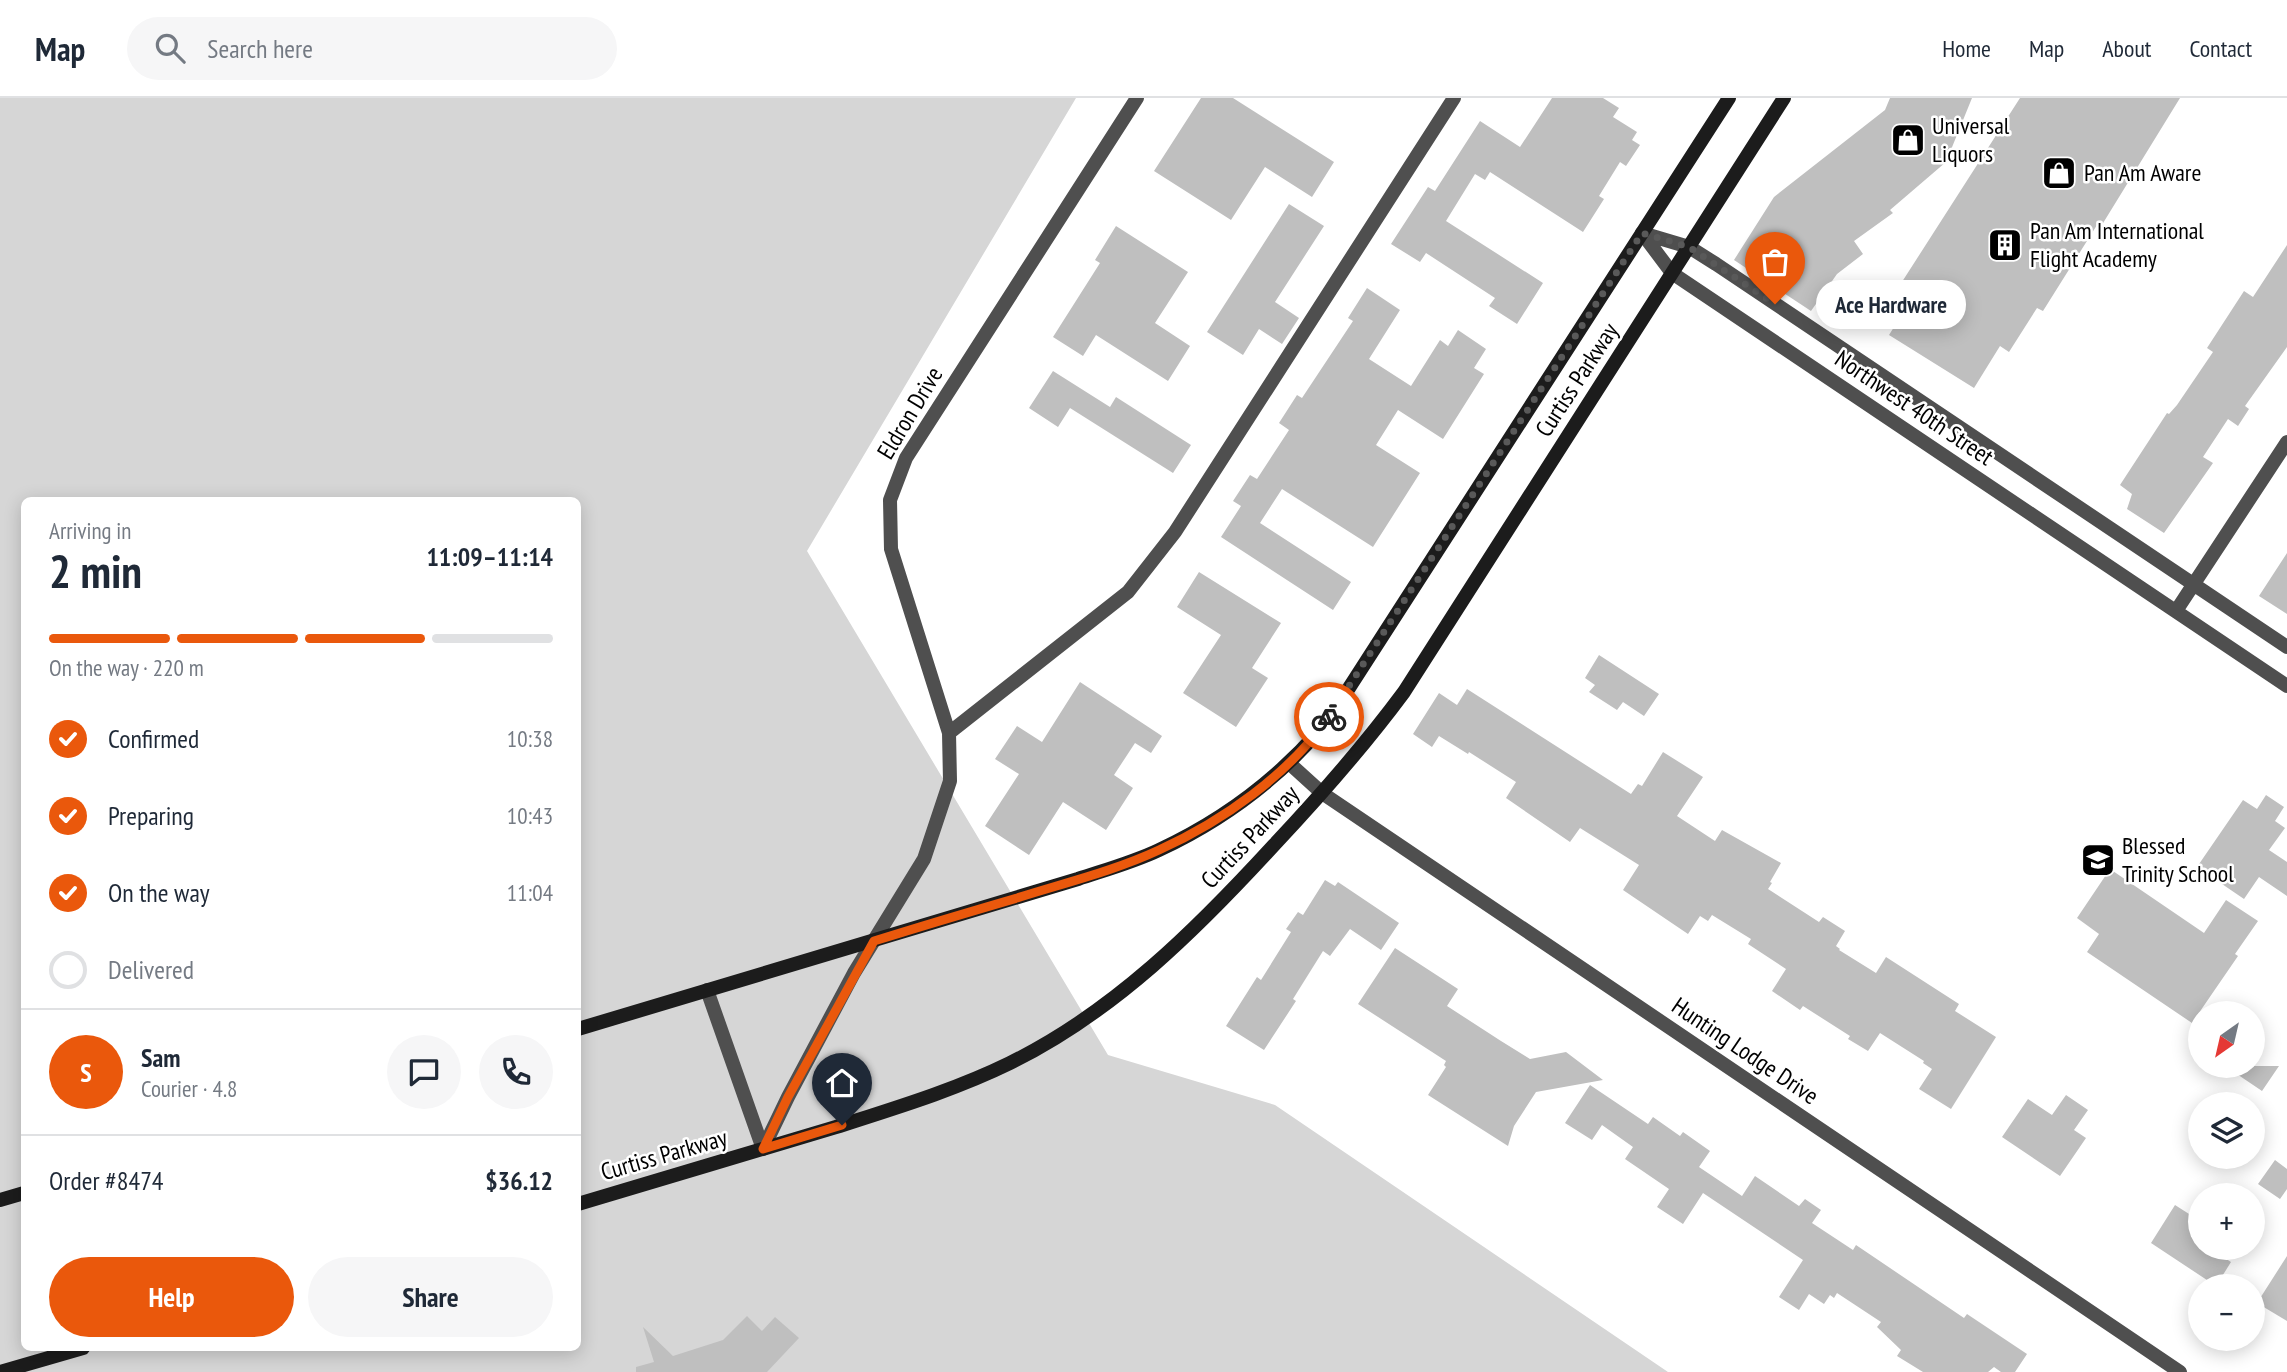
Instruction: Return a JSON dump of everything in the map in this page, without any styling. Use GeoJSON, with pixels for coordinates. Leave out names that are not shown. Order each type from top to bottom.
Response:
{"type":"FeatureCollection","features":[{"type":"Feature","properties":{"kind":"main road","name":"Curtiss Parkway"},"geometry":{"type":"LineString","coordinates":[[581,1028],[1078,879],[1157,851],[1205,827],[1246,798],[1289,763],[1320,730],[1349,688],[1729,98]]}},
{"type":"Feature","properties":{"kind":"main road","name":"Curtiss Parkway"},"geometry":{"type":"LineString","coordinates":[[581,1203],[880,1113],[966,1083],[1010,1064],[1050,1042],[1107,1003],[1160,961],[1226,898],[1322,793],[1364,745],[1404,692],[1784,98]]}},
{"type":"Feature","properties":{"kind":"main road"},"geometry":{"type":"LineString","coordinates":[[0,1200],[21,1194]]}},
{"type":"Feature","properties":{"kind":"main road"},"geometry":{"type":"LineString","coordinates":[[0,1372],[73,1351]]}},
{"type":"Feature","properties":{"kind":"street","name":"Eldron Drive"},"geometry":{"type":"LineString","coordinates":[[763,1149],[788,1097],[874,941],[924,859],[950,781],[948,733],[891,549],[890,500],[906,458],[1137,98]]}},
{"type":"Feature","properties":{"kind":"street"},"geometry":{"type":"LineString","coordinates":[[948,733],[1128,592],[1175,533],[1454,98]]}},
{"type":"Feature","properties":{"kind":"street","name":"Northwest 40th Street"},"geometry":{"type":"LineString","coordinates":[[1642,233],[1689,247],[2287,647]]}},
{"type":"Feature","properties":{"kind":"street","name":"Northwest 40th Street"},"geometry":{"type":"LineString","coordinates":[[1642,233],[1672,273],[2287,686]]}},
{"type":"Feature","properties":{"kind":"street"},"geometry":{"type":"LineString","coordinates":[[2176,611],[2287,442]]}},
{"type":"Feature","properties":{"kind":"street","name":"Hunting Lodge Drive"},"geometry":{"type":"LineString","coordinates":[[1289,763],[1322,793],[2180,1372]]}},
{"type":"Feature","properties":{"kind":"street"},"geometry":{"type":"LineString","coordinates":[[707,990],[763,1149]]}},
{"type":"Feature","properties":{"kind":"shaded area"},"geometry":{"type":"Polygon","coordinates":[[[0,98],[1076,98],[807,551],[1108,1055],[1275,1105],[1668,1372],[0,1372],[0,98]]]}},
{"type":"Feature","properties":{"kind":"building"},"geometry":{"type":"Polygon","coordinates":[[[1201,98],[1233,98],[1334,162],[1312,197],[1265,167],[1231,220],[1154,171],[1201,98]]]}},
{"type":"Feature","properties":{"kind":"building"},"geometry":{"type":"Polygon","coordinates":[[[1552,98],[1603,98],[1619,108],[1613,117],[1637,132],[1632,140],[1640,145],[1626,166],[1620,162],[1599,196],[1604,199],[1583,232],[1490,172],[1485,180],[1475,174],[1446,221],[1543,283],[1517,324],[1489,306],[1495,298],[1426,253],[1420,262],[1391,244],[1428,187],[1435,191],[1480,121],[1520,147],[1552,98]]]}},
{"type":"Feature","properties":{"kind":"building"},"geometry":{"type":"Polygon","coordinates":[[[1890,98],[1972,98],[1946,162],[1890,210],[1893,213],[1854,241],[1863,254],[1837,274],[1811,311],[1734,260],[1774,197],[1885,110],[1890,98]]]}},
{"type":"Feature","properties":{"kind":"building","name":"Pan Am International Flight Academy"},"geometry":{"type":"Polygon","coordinates":[[[2020,98],[2180,98],[2100,228],[2097,225],[2043,311],[2037,308],[2009,352],[2000,346],[1974,388],[1889,335],[1906,308],[1891,299],[2020,98]]]}},
{"type":"Feature","properties":{"kind":"building"},"geometry":{"type":"Polygon","coordinates":[[[1289,204],[1324,226],[1275,302],[1299,318],[1282,344],[1259,329],[1243,355],[1207,332],[1289,204]]]}},
{"type":"Feature","properties":{"kind":"building"},"geometry":{"type":"Polygon","coordinates":[[[1116,226],[1188,272],[1155,323],[1190,346],[1168,381],[1096,335],[1083,356],[1053,337],[1100,263],[1095,260],[1116,226]]]}},
{"type":"Feature","properties":{"kind":"building"},"geometry":{"type":"Polygon","coordinates":[[[2287,245],[2287,347],[2245,406],[2249,409],[2238,426],[2228,419],[2203,457],[2213,463],[2164,533],[2127,509],[2132,494],[2120,485],[2167,413],[2177,405],[2213,352],[2207,348],[2244,291],[2253,297],[2287,245]]]}},
{"type":"Feature","properties":{"kind":"building"},"geometry":{"type":"Polygon","coordinates":[[[1367,288],[1400,310],[1369,359],[1411,386],[1440,340],[1448,346],[1458,330],[1486,349],[1474,368],[1484,374],[1443,439],[1398,410],[1376,445],[1420,473],[1373,547],[1282,489],[1260,523],[1351,582],[1333,610],[1221,537],[1241,506],[1233,501],[1250,475],[1257,479],[1289,430],[1279,423],[1297,395],[1302,398],[1353,321],[1348,318],[1367,288]]]}},
{"type":"Feature","properties":{"kind":"building"},"geometry":{"type":"Polygon","coordinates":[[[1053,371],[1110,407],[1116,397],[1191,445],[1173,473],[1070,408],[1058,427],[1029,408],[1053,371]]]}},
{"type":"Feature","properties":{"kind":"building"},"geometry":{"type":"Polygon","coordinates":[[[2287,553],[2287,614],[2259,596],[2287,553]]]}},
{"type":"Feature","properties":{"kind":"building"},"geometry":{"type":"Polygon","coordinates":[[[1199,572],[1281,623],[1252,668],[1268,678],[1236,727],[1183,693],[1221,635],[1177,607],[1199,572]]]}},
{"type":"Feature","properties":{"kind":"building"},"geometry":{"type":"Polygon","coordinates":[[[1599,655],[1659,694],[1644,716],[1623,702],[1617,710],[1589,692],[1595,685],[1585,678],[1599,655]]]}},
{"type":"Feature","properties":{"kind":"building"},"geometry":{"type":"Polygon","coordinates":[[[1080,682],[1162,736],[1151,753],[1135,743],[1114,775],[1133,788],[1106,830],[1063,802],[1029,855],[985,826],[1019,774],[995,759],[1017,726],[1042,742],[1080,682]]]}},
{"type":"Feature","properties":{"kind":"building"},"geometry":{"type":"Polygon","coordinates":[[[1467,689],[1631,794],[1638,784],[1642,786],[1663,752],[1703,777],[1677,816],[1715,841],[1722,830],[1781,863],[1768,889],[1819,922],[1823,917],[1845,931],[1836,946],[1839,950],[1876,973],[1886,957],[1959,1004],[1955,1011],[1996,1037],[1951,1109],[1919,1089],[1932,1069],[1923,1063],[1924,1061],[1880,1033],[1868,1051],[1803,1006],[1800,1010],[1772,991],[1786,969],[1748,944],[1751,939],[1712,915],[1708,921],[1700,916],[1688,934],[1623,890],[1639,865],[1580,828],[1570,842],[1506,798],[1516,782],[1439,736],[1432,747],[1413,734],[1439,693],[1457,705],[1467,689]]]}},
{"type":"Feature","properties":{"kind":"building"},"geometry":{"type":"Polygon","coordinates":[[[2266,795],[2284,807],[2275,821],[2285,828],[2269,850],[2287,862],[2287,896],[2259,877],[2244,899],[2197,867],[2243,800],[2257,809],[2266,795]]]}},
{"type":"Feature","properties":{"kind":"building"},"geometry":{"type":"Polygon","coordinates":[[[2110,869],[2204,933],[2226,900],[2258,921],[2207,1001],[2188,1001],[2188,1020],[2087,952],[2099,934],[2077,918],[2110,869]]]}},
{"type":"Feature","properties":{"kind":"building"},"geometry":{"type":"Polygon","coordinates":[[[1325,880],[1335,886],[1338,882],[1399,923],[1381,950],[1350,929],[1330,956],[1323,951],[1293,999],[1296,1001],[1264,1050],[1226,1026],[1257,977],[1261,980],[1291,932],[1286,929],[1298,912],[1303,915],[1325,880]]]}},
{"type":"Feature","properties":{"kind":"building"},"geometry":{"type":"Polygon","coordinates":[[[1395,948],[1458,989],[1447,1006],[1501,1041],[1530,1059],[1566,1052],[1603,1080],[1536,1092],[1514,1126],[1508,1146],[1428,1095],[1446,1067],[1446,1061],[1358,1004],[1395,948]]]}},
{"type":"Feature","properties":{"kind":"building"},"geometry":{"type":"Polygon","coordinates":[[[2265,1066],[2279,1066],[2262,1091],[2243,1078],[2265,1078],[2265,1066]]]}},
{"type":"Feature","properties":{"kind":"building"},"geometry":{"type":"Polygon","coordinates":[[[1590,1085],[1648,1124],[1653,1117],[1680,1136],[1683,1132],[1710,1151],[1699,1167],[1742,1196],[1755,1176],[1799,1206],[1805,1199],[1821,1210],[1812,1223],[1853,1250],[1856,1245],[1964,1318],[1967,1314],[2027,1354],[2015,1372],[2001,1372],[1994,1367],[1988,1372],[1923,1372],[1897,1356],[1901,1350],[1877,1327],[1881,1322],[1837,1293],[1834,1298],[1830,1295],[1824,1304],[1809,1294],[1799,1310],[1779,1297],[1803,1260],[1703,1193],[1683,1224],[1657,1207],[1669,1189],[1625,1159],[1633,1147],[1602,1125],[1592,1140],[1565,1123],[1590,1085]]]}},
{"type":"Feature","properties":{"kind":"building"},"geometry":{"type":"Polygon","coordinates":[[[2066,1095],[2088,1110],[2074,1130],[2086,1138],[2060,1176],[2002,1137],[2028,1099],[2052,1115],[2066,1095]]]}},
{"type":"Feature","properties":{"kind":"building"},"geometry":{"type":"Polygon","coordinates":[[[2275,1160],[2287,1169],[2287,1189],[2280,1199],[2265,1189],[2265,1183],[2259,1183],[2275,1160]]]}},
{"type":"Feature","properties":{"kind":"building"},"geometry":{"type":"Polygon","coordinates":[[[2175,1205],[2188,1213],[2188,1260],[2231,1262],[2224,1274],[2198,1274],[2151,1243],[2175,1205]]]}},
{"type":"Feature","properties":{"kind":"building"},"geometry":{"type":"Polygon","coordinates":[[[2287,1256],[2287,1321],[2265,1308],[2265,1290],[2287,1256]]]}},
{"type":"Feature","properties":{"kind":"building"},"geometry":{"type":"Polygon","coordinates":[[[747,1316],[762,1331],[775,1317],[799,1338],[767,1372],[636,1372],[636,1367],[654,1362],[643,1327],[673,1356],[723,1340],[747,1316]]]}},
{"type":"Feature","properties":{"kind":"way so far"},"geometry":{"type":"LineString","coordinates":[[1329,717],[1642,233],[1689,247],[1775,304]]}},
{"type":"Feature","properties":{"kind":"place","name":"Universal Liquors"},"geometry":{"type":"Point","coordinates":[1908,140]}},
{"type":"Feature","properties":{"kind":"place","name":"Pan Am Aware"},"geometry":{"type":"Point","coordinates":[2059,173]}},
{"type":"Feature","properties":{"kind":"place","name":"Pan Am International Flight Academy"},"geometry":{"type":"Point","coordinates":[2005,245]}},
{"type":"Feature","properties":{"kind":"place","name":"Ace Hardware"},"geometry":{"type":"Point","coordinates":[1775,304]}},
{"type":"Feature","properties":{"kind":"place","name":"Blessed Trinity School"},"geometry":{"type":"Point","coordinates":[2098,860]}},
{"type":"Feature","properties":{"kind":"route"},"geometry":{"type":"LineString","coordinates":[[842,1125],[763,1149],[788,1097],[874,941],[1078,879],[1157,851],[1205,827],[1246,798],[1289,763],[1329,717]]}}]}
